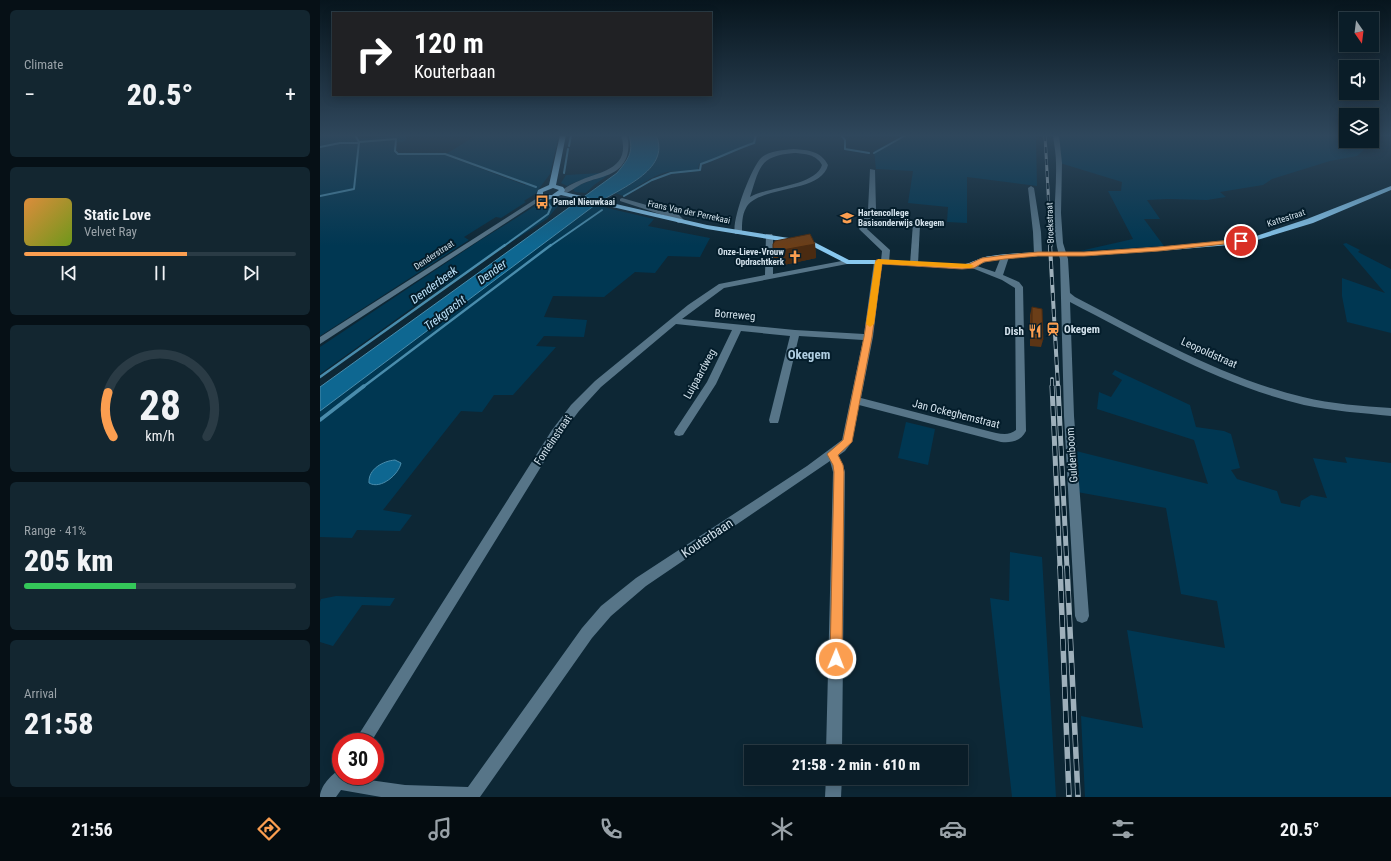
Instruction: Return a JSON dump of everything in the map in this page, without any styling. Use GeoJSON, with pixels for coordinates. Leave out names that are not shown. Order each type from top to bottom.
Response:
{"type":"FeatureCollection","features":[{"type":"Feature","properties":{"kind":"main road"},"geometry":{"type":"LineString","coordinates":[[552,186],[555,172]]}},
{"type":"Feature","properties":{"kind":"main road"},"geometry":{"type":"LineString","coordinates":[[542,197],[539,194],[540,191],[552,186],[560,188],[562,190],[561,193]]}},
{"type":"Feature","properties":{"kind":"main road","name":"Kattestraat"},"geometry":{"type":"LineString","coordinates":[[971,266],[982,260],[1005,257],[1038,254],[1159,249],[1229,243],[1254,239],[1310,221],[1391,188]]}},
{"type":"Feature","properties":{"kind":"main road","name":"Frans Van der Perrekaai"},"geometry":{"type":"LineString","coordinates":[[561,193],[681,221],[814,244],[847,262]]}},
{"type":"Feature","properties":{"kind":"main road","name":"Denderstraat"},"geometry":{"type":"LineString","coordinates":[[542,197],[552,197],[561,193]]}},
{"type":"Feature","properties":{"kind":"main road"},"geometry":{"type":"LineString","coordinates":[[847,262],[971,266]]}},
{"type":"Feature","properties":{"kind":"street"},"geometry":{"type":"LineString","coordinates":[[561,193],[577,184],[607,172]]}},
{"type":"Feature","properties":{"kind":"street"},"geometry":{"type":"LineString","coordinates":[[728,230],[738,218],[744,206],[755,172]]}},
{"type":"Feature","properties":{"kind":"street"},"geometry":{"type":"LineString","coordinates":[[744,206],[754,197],[814,178],[820,172]]}},
{"type":"Feature","properties":{"kind":"street"},"geometry":{"type":"LineString","coordinates":[[872,172],[872,210],[863,229],[886,250],[882,262]]}},
{"type":"Feature","properties":{"kind":"street","name":"Broekstraat"},"geometry":{"type":"LineString","coordinates":[[1059,172],[1058,220],[1059,243],[1062,254]]}},
{"type":"Feature","properties":{"kind":"street"},"geometry":{"type":"LineString","coordinates":[[1031,188],[1037,232],[1038,254]]}},
{"type":"Feature","properties":{"kind":"street","name":"Denderstraat"},"geometry":{"type":"LineString","coordinates":[[320,341],[542,197]]}},
{"type":"Feature","properties":{"kind":"street","name":"Frans Van der Perrekaai"},"geometry":{"type":"LineString","coordinates":[[622,200],[674,216],[681,221]]}},
{"type":"Feature","properties":{"kind":"street"},"geometry":{"type":"LineString","coordinates":[[738,218],[738,232]]}},
{"type":"Feature","properties":{"kind":"street"},"geometry":{"type":"LineString","coordinates":[[914,264],[916,225]]}},
{"type":"Feature","properties":{"kind":"street"},"geometry":{"type":"LineString","coordinates":[[769,236],[769,277]]}},
{"type":"Feature","properties":{"kind":"street"},"geometry":{"type":"LineString","coordinates":[[1062,254],[1064,259],[1066,294]]}},
{"type":"Feature","properties":{"kind":"street"},"geometry":{"type":"LineString","coordinates":[[971,266],[998,276],[1005,257]]}},
{"type":"Feature","properties":{"kind":"street","name":"Fonteinstraat"},"geometry":{"type":"LineString","coordinates":[[368,733],[556,433],[575,408],[598,384],[691,307],[722,286],[847,262]]}},
{"type":"Feature","properties":{"kind":"street","name":"Kouterbaan"},"geometry":{"type":"LineString","coordinates":[[367,785],[405,793],[470,796],[587,633],[606,611],[640,582],[832,454],[847,442],[882,262]]}},
{"type":"Feature","properties":{"kind":"street","name":"Jan Ockeghemstraat"},"geometry":{"type":"LineString","coordinates":[[855,400],[988,435],[1007,439],[1018,435],[1021,431],[1020,293],[1017,283],[998,276]]}},
{"type":"Feature","properties":{"kind":"street","name":"Leopoldstraat"},"geometry":{"type":"LineString","coordinates":[[1066,294],[1072,299],[1147,339],[1205,366],[1270,392],[1311,402],[1391,412]]}},
{"type":"Feature","properties":{"kind":"street","name":"Guldenboom"},"geometry":{"type":"LineString","coordinates":[[1066,294],[1069,416],[1082,616]]}},
{"type":"Feature","properties":{"kind":"street","name":"Borreweg"},"geometry":{"type":"LineString","coordinates":[[674,321],[795,333],[868,337]]}},
{"type":"Feature","properties":{"kind":"street","name":"Luipaardweg"},"geometry":{"type":"LineString","coordinates":[[679,432],[711,384],[738,327]]}},
{"type":"Feature","properties":{"kind":"street"},"geometry":{"type":"LineString","coordinates":[[774,420],[795,333]]}},
{"type":"Feature","properties":{"kind":"street"},"geometry":{"type":"LineString","coordinates":[[832,454],[838,465],[839,472],[834,745]]}},
{"type":"Feature","properties":{"kind":"street"},"geometry":{"type":"LineString","coordinates":[[326,797],[335,785]]}},
{"type":"Feature","properties":{"kind":"street"},"geometry":{"type":"LineString","coordinates":[[833,797],[834,785]]}},
{"type":"Feature","properties":{"kind":"shaded area"},"geometry":{"type":"Polygon","coordinates":[[[320,172],[491,172],[525,185],[527,183],[497,172],[550,172],[535,194],[524,201],[526,202],[501,218],[496,217],[464,237],[469,240],[320,336],[320,172]]]}},
{"type":"Feature","properties":{"kind":"shaded area"},"geometry":{"type":"Polygon","coordinates":[[[645,172],[666,172],[650,179],[623,196],[615,193],[623,189],[645,172]]]}},
{"type":"Feature","properties":{"kind":"shaded area"},"geometry":{"type":"Polygon","coordinates":[[[913,172],[1037,172],[1037,186],[967,177],[967,223],[947,222],[948,207],[908,203],[913,172]]]}},
{"type":"Feature","properties":{"kind":"shaded area"},"geometry":{"type":"Polygon","coordinates":[[[1090,172],[1294,172],[1272,179],[1263,185],[1220,192],[1226,197],[1207,200],[1147,200],[1160,219],[1144,219],[1164,246],[1080,251],[1133,239],[1108,191],[1121,191],[1122,182],[1090,172]]]}},
{"type":"Feature","properties":{"kind":"shaded area"},"geometry":{"type":"Polygon","coordinates":[[[602,173],[567,186],[561,183],[566,175],[602,173]]]}},
{"type":"Feature","properties":{"kind":"shaded area"},"geometry":{"type":"Polygon","coordinates":[[[611,173],[594,185],[586,193],[575,192],[573,189],[574,187],[611,173]]]}},
{"type":"Feature","properties":{"kind":"shaded area"},"geometry":{"type":"Polygon","coordinates":[[[557,198],[563,200],[547,219],[430,295],[320,374],[320,347],[479,241],[544,201],[557,198]]]}},
{"type":"Feature","properties":{"kind":"shaded area"},"geometry":{"type":"Polygon","coordinates":[[[595,205],[654,219],[648,226],[710,238],[700,257],[668,256],[655,273],[635,272],[604,297],[553,296],[544,317],[587,320],[584,337],[544,336],[536,346],[556,347],[513,395],[494,395],[482,412],[461,411],[383,510],[412,515],[400,531],[357,530],[352,538],[320,537],[320,411],[595,205]]]}},
{"type":"Feature","properties":{"kind":"shaded area"},"geometry":{"type":"Polygon","coordinates":[[[1346,243],[1360,250],[1358,252],[1391,269],[1391,333],[1347,322],[1342,296],[1342,278],[1385,293],[1343,244],[1346,243]]]}},
{"type":"Feature","properties":{"kind":"shaded area"},"geometry":{"type":"Polygon","coordinates":[[[1115,370],[1190,405],[1196,427],[1224,431],[1231,434],[1240,468],[1231,470],[1237,479],[1277,491],[1281,503],[1300,507],[1301,501],[1311,495],[1327,498],[1313,458],[1347,463],[1345,457],[1391,463],[1391,797],[1085,797],[1081,716],[1143,728],[1127,630],[1225,648],[1217,601],[1181,594],[1166,508],[1077,492],[1076,451],[1208,484],[1194,440],[1097,409],[1099,392],[1111,397],[1122,380],[1112,374],[1115,370]]]}},
{"type":"Feature","properties":{"kind":"shaded area"},"geometry":{"type":"Polygon","coordinates":[[[906,422],[935,429],[928,465],[898,458],[906,422]]]}},
{"type":"Feature","properties":{"kind":"shaded area"},"geometry":{"type":"Polygon","coordinates":[[[1010,552],[1042,557],[1056,797],[1012,797],[990,598],[1009,601],[1010,552]]]}},
{"type":"Feature","properties":{"kind":"shaded area"},"geometry":{"type":"Polygon","coordinates":[[[336,596],[395,598],[390,606],[362,605],[333,646],[320,642],[320,602],[321,599],[336,596]]]}},
{"type":"Feature","properties":{"kind":"water","name":"Dender"},"geometry":{"type":"Polygon","coordinates":[[[646,172],[640,178],[595,205],[320,411],[320,387],[617,173],[646,172]]]}},
{"type":"Feature","properties":{"kind":"water"},"geometry":{"type":"Polygon","coordinates":[[[395,460],[401,463],[400,467],[389,480],[384,483],[374,485],[369,483],[371,474],[377,467],[386,462],[395,460]]]}},
{"type":"Feature","properties":{"kind":"building"},"geometry":{"type":"Polygon","coordinates":[[[810,234],[815,244],[777,251],[773,248],[775,241],[810,234]]]}},
{"type":"Feature","properties":{"kind":"building"},"geometry":{"type":"Polygon","coordinates":[[[1032,307],[1042,309],[1043,340],[1032,338],[1032,307]]]}},
{"type":"Feature","properties":{"kind":"waterway"},"geometry":{"type":"LineString","coordinates":[[320,196],[354,189],[356,172]]}},
{"type":"Feature","properties":{"kind":"waterway"},"geometry":{"type":"LineString","coordinates":[[495,172],[536,187]]}},
{"type":"Feature","properties":{"kind":"waterway","name":"Trekgracht"},"geometry":{"type":"LineString","coordinates":[[624,196],[652,180],[671,173],[679,172]]}},
{"type":"Feature","properties":{"kind":"waterway","name":"Denderbeek"},"geometry":{"type":"LineString","coordinates":[[504,246],[548,214],[551,207],[548,203]]}},
{"type":"Feature","properties":{"kind":"waterway","name":"Trekgracht"},"geometry":{"type":"LineString","coordinates":[[550,246],[602,210]]}},
{"type":"Feature","properties":{"kind":"waterway","name":"Denderbeek"},"geometry":{"type":"LineString","coordinates":[[320,377],[505,245]]}},
{"type":"Feature","properties":{"kind":"waterway","name":"Trekgracht"},"geometry":{"type":"LineString","coordinates":[[363,387],[551,245]]}},
{"type":"Feature","properties":{"kind":"waterway","name":"Trekgracht"},"geometry":{"type":"LineString","coordinates":[[320,420],[364,386]]}},
{"type":"Feature","properties":{"kind":"railway"},"geometry":{"type":"LineString","coordinates":[[1047,172],[1051,246]]}},
{"type":"Feature","properties":{"kind":"railway"},"geometry":{"type":"LineString","coordinates":[[1050,245],[1058,387]]}},
{"type":"Feature","properties":{"kind":"railway"},"geometry":{"type":"LineString","coordinates":[[1052,379],[1052,386]]}},
{"type":"Feature","properties":{"kind":"railway"},"geometry":{"type":"LineString","coordinates":[[1052,386],[1060,568]]}},
{"type":"Feature","properties":{"kind":"railway"},"geometry":{"type":"LineString","coordinates":[[1058,386],[1067,568]]}},
{"type":"Feature","properties":{"kind":"railway"},"geometry":{"type":"LineString","coordinates":[[1060,567],[1069,797]]}},
{"type":"Feature","properties":{"kind":"railway"},"geometry":{"type":"LineString","coordinates":[[1067,567],[1078,797]]}},
{"type":"Feature","properties":{"kind":"slow traffic"},"geometry":{"type":"LineString","coordinates":[[870,324],[878,262],[962,267],[970,266]]}},
{"type":"Feature","properties":{"kind":"place","name":"Pamel Nieuwkaai"},"geometry":{"type":"Point","coordinates":[542,202]}},
{"type":"Feature","properties":{"kind":"place","name":"Hartencollege Basisonderwijs Okegem"},"geometry":{"type":"Point","coordinates":[847,218]}},
{"type":"Feature","properties":{"kind":"place","name":"Onze-Lieve-Vrouw Opdrachtkerk"},"geometry":{"type":"Point","coordinates":[795,257]}},
{"type":"Feature","properties":{"kind":"place","name":"Okegem"},"geometry":{"type":"Point","coordinates":[1053,329]}},
{"type":"Feature","properties":{"kind":"place","name":"Dish"},"geometry":{"type":"Point","coordinates":[1035,331]}},
{"type":"Feature","properties":{"kind":"district","name":"Okegem"},"geometry":{"type":"Point","coordinates":[809,354]}},
{"type":"Feature","properties":{"kind":"route"},"geometry":{"type":"LineString","coordinates":[[836,659],[839,472],[838,465],[832,454],[847,442],[868,337],[878,262],[962,267],[971,266],[982,260],[991,258],[1038,254],[1084,254],[1159,249],[1241,241]]}}]}
